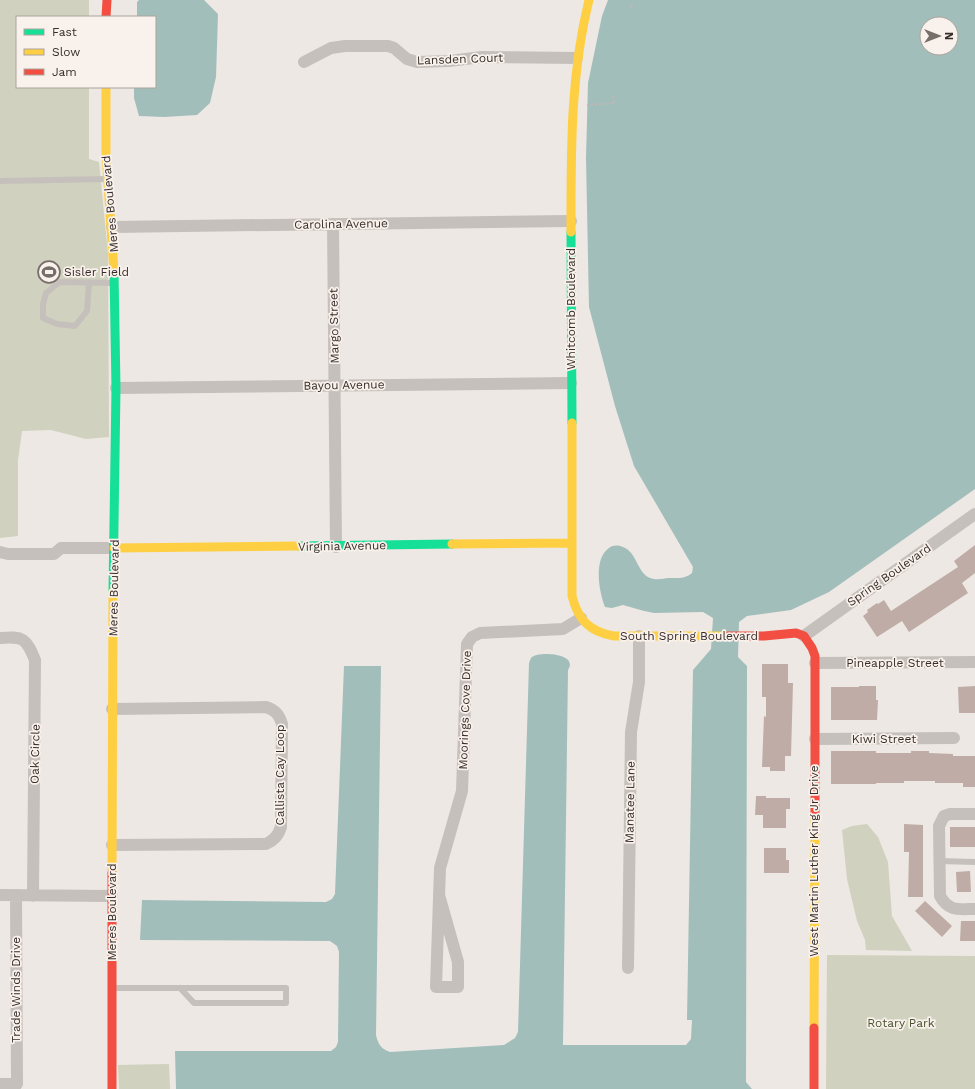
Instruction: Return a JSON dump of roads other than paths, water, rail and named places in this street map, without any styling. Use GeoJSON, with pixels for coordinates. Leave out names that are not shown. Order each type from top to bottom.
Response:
{"type":"FeatureCollection","features":[{"type":"Feature","properties":{"kind":"street"},"geometry":{"type":"LineString","coordinates":[[106,0],[106,16]]}},
{"type":"Feature","properties":{"kind":"street","name":"Whitcomb Boulevard"},"geometry":{"type":"LineString","coordinates":[[581,618],[573,602],[571,590],[572,124],[577,58],[589,0]]}},
{"type":"Feature","properties":{"kind":"street","name":"Lansden Court"},"geometry":{"type":"LineString","coordinates":[[304,62],[331,48],[345,46],[388,46],[394,48],[406,59],[417,62],[448,61],[482,56],[577,58]]}},
{"type":"Feature","properties":{"kind":"street","name":"Meres Boulevard"},"geometry":{"type":"LineString","coordinates":[[106,88],[107,179],[112,227],[115,283],[116,388],[112,709],[112,1089]]}},
{"type":"Feature","properties":{"kind":"street","name":"Carolina Avenue"},"geometry":{"type":"LineString","coordinates":[[112,227],[571,221]]}},
{"type":"Feature","properties":{"kind":"street","name":"Margo Street"},"geometry":{"type":"LineString","coordinates":[[333,224],[336,547]]}},
{"type":"Feature","properties":{"kind":"street","name":"Bayou Avenue"},"geometry":{"type":"LineString","coordinates":[[116,388],[571,383]]}},
{"type":"Feature","properties":{"kind":"street","name":"Spring Boulevard"},"geometry":{"type":"LineString","coordinates":[[804,636],[975,514]]}},
{"type":"Feature","properties":{"kind":"street","name":"Virginia Avenue"},"geometry":{"type":"LineString","coordinates":[[114,548],[336,547],[571,543]]}},
{"type":"Feature","properties":{"kind":"street"},"geometry":{"type":"LineString","coordinates":[[0,552],[8,554],[54,554],[61,548],[114,548]]}},
{"type":"Feature","properties":{"kind":"street","name":"South Spring Boulevard"},"geometry":{"type":"LineString","coordinates":[[581,618],[596,632],[614,636],[771,636],[790,633],[804,636]]}},
{"type":"Feature","properties":{"kind":"street","name":"Moorings Cove Drive"},"geometry":{"type":"LineString","coordinates":[[439,896],[458,962],[458,987],[436,987],[439,896],[440,868],[462,791],[467,644],[472,637],[480,633],[562,629],[581,618]]}},
{"type":"Feature","properties":{"kind":"street","name":"Oak Circle"},"geometry":{"type":"LineString","coordinates":[[0,638],[16,636],[23,639],[28,645],[35,660],[33,896]]}},
{"type":"Feature","properties":{"kind":"street","name":"Manatee Lane"},"geometry":{"type":"LineString","coordinates":[[628,968],[631,732],[639,682],[639,636]]}},
{"type":"Feature","properties":{"kind":"street","name":"West Martin Luther King Jr Drive"},"geometry":{"type":"LineString","coordinates":[[804,636],[814,651],[815,663],[814,1089]]}},
{"type":"Feature","properties":{"kind":"street","name":"Pineapple Street"},"geometry":{"type":"LineString","coordinates":[[815,663],[975,662]]}},
{"type":"Feature","properties":{"kind":"street","name":"Callista Cay Loop"},"geometry":{"type":"LineString","coordinates":[[112,709],[266,707],[273,709],[277,713],[282,724],[281,828],[273,841],[266,844],[112,845]]}},
{"type":"Feature","properties":{"kind":"street","name":"Kiwi Street"},"geometry":{"type":"LineString","coordinates":[[815,740],[954,738]]}},
{"type":"Feature","properties":{"kind":"street"},"geometry":{"type":"LineString","coordinates":[[975,814],[950,814],[944,816],[939,826],[940,893],[943,901],[955,909],[975,909]]}},
{"type":"Feature","properties":{"kind":"street"},"geometry":{"type":"LineString","coordinates":[[0,895],[112,896]]}},
{"type":"Feature","properties":{"kind":"street","name":"Trade Winds Drive"},"geometry":{"type":"LineString","coordinates":[[16,896],[18,1086]]}},
{"type":"Feature","properties":{"kind":"street"},"geometry":{"type":"LineString","coordinates":[[0,1084],[18,1086]]}},
{"type":"Feature","properties":{"kind":"lane"},"geometry":{"type":"LineString","coordinates":[[0,181],[107,179]]}},
{"type":"Feature","properties":{"kind":"lane"},"geometry":{"type":"LineString","coordinates":[[90,283],[87,312],[75,326],[58,324],[43,318],[43,304],[46,293],[60,282],[115,283]]}},
{"type":"Feature","properties":{"kind":"lane"},"geometry":{"type":"LineString","coordinates":[[939,861],[975,862]]}},
{"type":"Feature","properties":{"kind":"lane"},"geometry":{"type":"LineString","coordinates":[[111,988],[180,988],[286,988],[286,1003],[194,1003],[180,988]]}},
{"type":"Feature","properties":{"kind":"water"},"geometry":{"type":"Polygon","coordinates":[[[139,0],[204,0],[218,14],[216,77],[210,103],[197,115],[164,117],[139,116],[134,98],[134,88],[156,88],[156,16],[137,16],[137,2],[139,0]]]}},
{"type":"Feature","properties":{"kind":"water"},"geometry":{"type":"Polygon","coordinates":[[[608,0],[975,0],[975,489],[829,592],[791,610],[747,616],[739,622],[738,657],[747,666],[746,1082],[752,1089],[176,1089],[175,1051],[331,1051],[336,1047],[338,1042],[339,952],[337,946],[330,941],[140,940],[142,900],[326,902],[332,899],[335,894],[344,666],[381,666],[376,1035],[382,1048],[390,1052],[504,1045],[515,1038],[518,1032],[529,663],[532,657],[542,654],[563,657],[568,660],[570,664],[568,670],[563,1045],[686,1045],[691,1039],[692,1020],[687,1020],[693,670],[711,649],[713,618],[703,612],[654,613],[623,605],[612,608],[605,607],[599,585],[599,568],[601,560],[604,553],[612,546],[623,547],[628,550],[644,574],[654,579],[684,577],[692,573],[693,567],[634,466],[615,406],[589,307],[586,158],[588,83],[602,16],[608,0]]]}},
{"type":"Feature","properties":{"kind":"place","name":"Sisler Field"},"geometry":{"type":"Point","coordinates":[49,272]}},
{"type":"Feature","properties":{"kind":"park label","name":"Rotary Park"},"geometry":{"type":"Point","coordinates":[901,1023]}}]}
